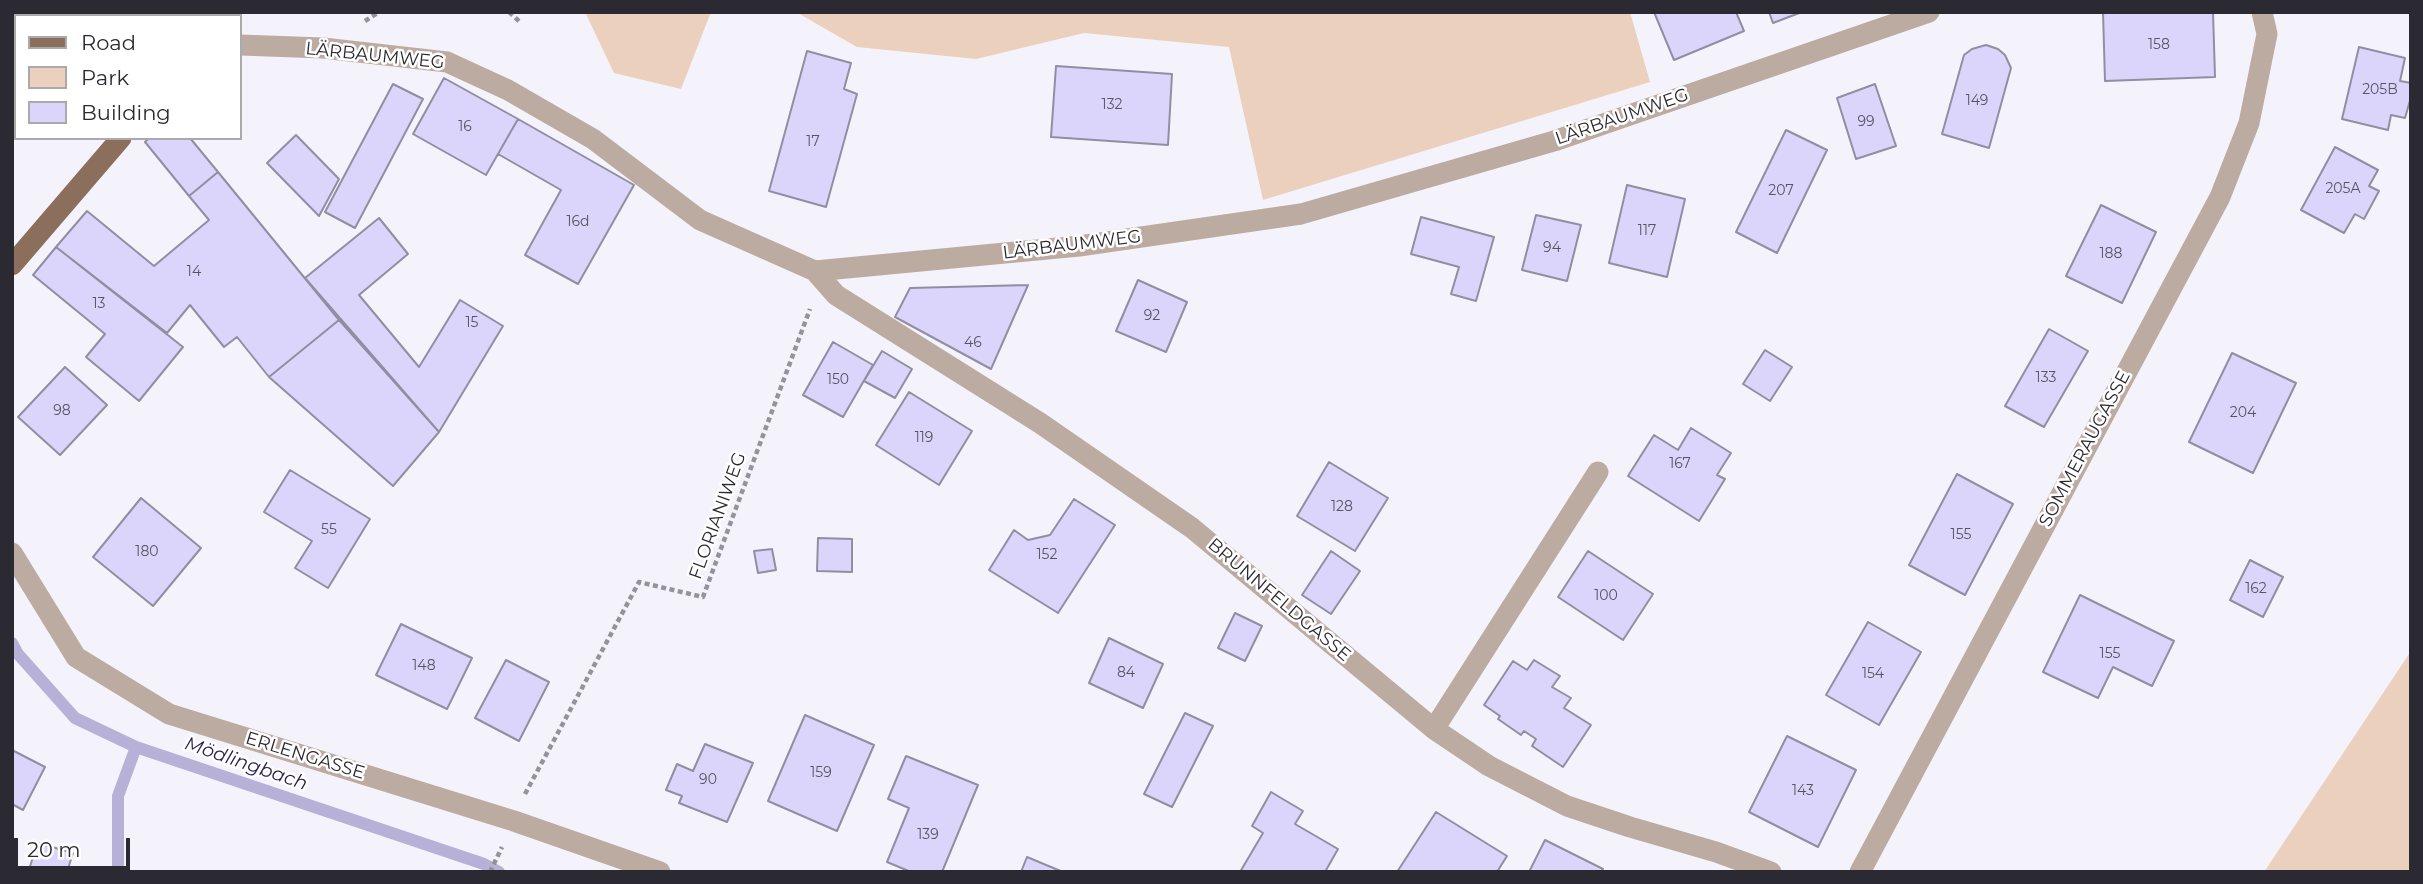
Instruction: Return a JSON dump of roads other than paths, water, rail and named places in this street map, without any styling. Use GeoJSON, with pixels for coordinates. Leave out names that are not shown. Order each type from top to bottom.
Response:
{"type":"FeatureCollection","features":[{"type":"Feature","properties":{"kind":"main road"},"geometry":{"type":"LineString","coordinates":[[12,265],[119,140]]}},
{"type":"Feature","properties":{"kind":"street","name":"LÄRBAUMWEG"},"geometry":{"type":"LineString","coordinates":[[242,45],[323,48],[447,62],[508,90],[593,139],[701,220],[815,271],[1079,246],[1301,214],[1554,141],[1929,12]]}},
{"type":"Feature","properties":{"kind":"street","name":"SOMMERAUGASSE"},"geometry":{"type":"LineString","coordinates":[[1860,872],[2220,197],[2249,123],[2267,34],[2262,12]]}},
{"type":"Feature","properties":{"kind":"street","name":"BRUNNFELDGASSE"},"geometry":{"type":"LineString","coordinates":[[815,271],[836,295],[1040,422],[1192,528],[1434,729],[1489,766],[1567,806],[1771,872]]}},
{"type":"Feature","properties":{"kind":"street"},"geometry":{"type":"LineString","coordinates":[[1434,729],[1598,472]]}},
{"type":"Feature","properties":{"kind":"street","name":"ERLENGASSE"},"geometry":{"type":"LineString","coordinates":[[12,553],[76,657],[169,715],[514,821],[660,872]]}},
{"type":"Feature","properties":{"kind":"waterway","name":"Mödlingbach"},"geometry":{"type":"LineString","coordinates":[[12,643],[18,654],[75,718],[136,747],[484,864],[499,872]]}},
{"type":"Feature","properties":{"kind":"waterway"},"geometry":{"type":"LineString","coordinates":[[118,872],[118,796],[136,747]]}}]}
